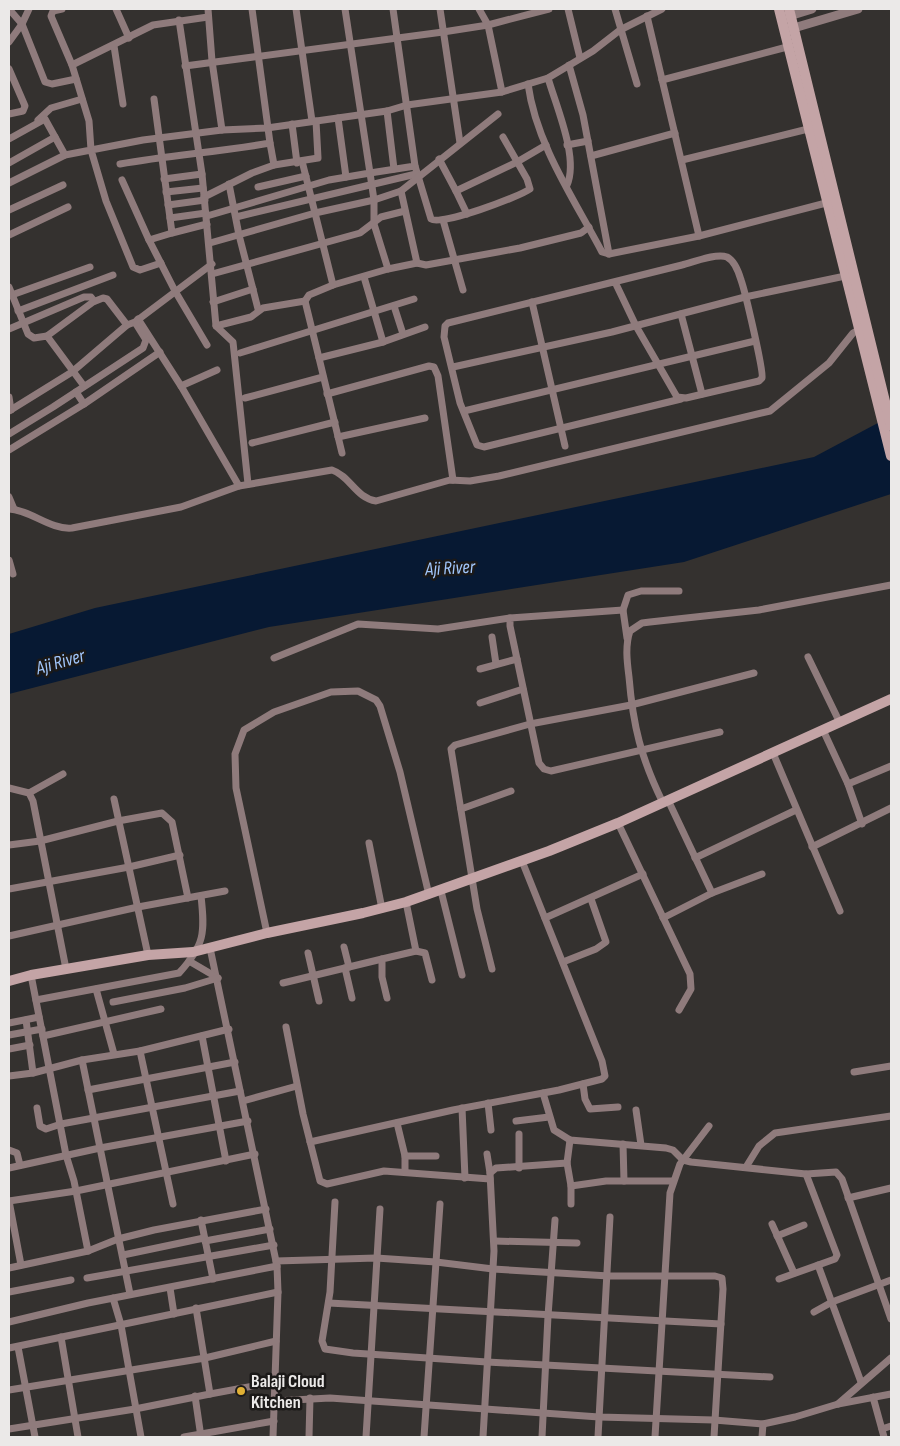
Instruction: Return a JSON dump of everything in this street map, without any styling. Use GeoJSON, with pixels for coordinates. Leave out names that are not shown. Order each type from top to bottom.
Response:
{"type":"FeatureCollection","features":[{"type":"Feature","properties":{"kind":"main road"},"geometry":{"type":"LineString","coordinates":[[785,13],[834,187],[850,275],[870,356],[891,456]]}},
{"type":"Feature","properties":{"kind":"main road"},"geometry":{"type":"LineString","coordinates":[[789,29],[787,47],[826,202],[850,275]]}},
{"type":"Feature","properties":{"kind":"main road"},"geometry":{"type":"LineString","coordinates":[[823,190],[834,187]]}},
{"type":"Feature","properties":{"kind":"main road"},"geometry":{"type":"LineString","coordinates":[[870,356],[891,426]]}},
{"type":"Feature","properties":{"kind":"main road"},"geometry":{"type":"LineString","coordinates":[[9,981],[31,974],[148,955],[191,956],[210,948],[262,934],[382,909],[442,891],[618,823],[891,699]]}},
{"type":"Feature","properties":{"kind":"street"},"geometry":{"type":"LineString","coordinates":[[10,9],[22,24],[45,82],[52,84],[76,80]]}},
{"type":"Feature","properties":{"kind":"street"},"geometry":{"type":"LineString","coordinates":[[9,42],[22,24],[29,9]]}},
{"type":"Feature","properties":{"kind":"street"},"geometry":{"type":"LineString","coordinates":[[62,9],[53,11],[51,16],[72,65],[89,121],[91,150],[106,201],[133,267],[140,270],[161,263]]}},
{"type":"Feature","properties":{"kind":"street"},"geometry":{"type":"LineString","coordinates":[[116,9],[129,38]]}},
{"type":"Feature","properties":{"kind":"street"},"geometry":{"type":"LineString","coordinates":[[252,9],[267,128],[274,165]]}},
{"type":"Feature","properties":{"kind":"street"},"geometry":{"type":"LineString","coordinates":[[168,205],[205,199],[229,184],[274,165],[314,159],[319,154],[296,9]]}},
{"type":"Feature","properties":{"kind":"street"},"geometry":{"type":"LineString","coordinates":[[345,9],[374,200],[374,224],[388,269]]}},
{"type":"Feature","properties":{"kind":"street"},"geometry":{"type":"LineString","coordinates":[[393,9],[415,166],[430,219],[434,221],[443,220],[467,214],[530,189],[528,179],[503,137]]}},
{"type":"Feature","properties":{"kind":"street"},"geometry":{"type":"LineString","coordinates":[[440,9],[460,144]]}},
{"type":"Feature","properties":{"kind":"street"},"geometry":{"type":"LineString","coordinates":[[479,9],[488,25],[502,92]]}},
{"type":"Feature","properties":{"kind":"street"},"geometry":{"type":"LineString","coordinates":[[185,66],[488,25],[549,9]]}},
{"type":"Feature","properties":{"kind":"street"},"geometry":{"type":"LineString","coordinates":[[568,9],[580,58]]}},
{"type":"Feature","properties":{"kind":"street"},"geometry":{"type":"LineString","coordinates":[[614,9],[637,84]]}},
{"type":"Feature","properties":{"kind":"street"},"geometry":{"type":"LineString","coordinates":[[9,183],[65,155],[91,150],[196,133],[267,128],[360,115],[387,111],[407,105],[502,92],[548,78],[620,30],[662,9]]}},
{"type":"Feature","properties":{"kind":"street"},"geometry":{"type":"LineString","coordinates":[[785,13],[812,9]]}},
{"type":"Feature","properties":{"kind":"street"},"geometry":{"type":"LineString","coordinates":[[789,29],[858,9]]}},
{"type":"Feature","properties":{"kind":"street"},"geometry":{"type":"LineString","coordinates":[[72,65],[114,46],[153,25],[208,13],[212,61],[222,130]]}},
{"type":"Feature","properties":{"kind":"street"},"geometry":{"type":"LineString","coordinates":[[647,16],[699,236]]}},
{"type":"Feature","properties":{"kind":"street"},"geometry":{"type":"LineString","coordinates":[[179,20],[202,174],[212,264],[216,326],[232,342],[248,484]]}},
{"type":"Feature","properties":{"kind":"street"},"geometry":{"type":"LineString","coordinates":[[114,46],[123,104]]}},
{"type":"Feature","properties":{"kind":"street"},"geometry":{"type":"LineString","coordinates":[[662,80],[729,64],[787,47]]}},
{"type":"Feature","properties":{"kind":"street"},"geometry":{"type":"LineString","coordinates":[[569,65],[583,115],[609,254]]}},
{"type":"Feature","properties":{"kind":"street"},"geometry":{"type":"LineString","coordinates":[[9,69],[25,106],[23,111],[9,114]]}},
{"type":"Feature","properties":{"kind":"street"},"geometry":{"type":"LineString","coordinates":[[548,78],[572,170],[567,185]]}},
{"type":"Feature","properties":{"kind":"street"},"geometry":{"type":"LineString","coordinates":[[528,84],[532,113],[602,252],[609,254],[699,236],[826,202]]}},
{"type":"Feature","properties":{"kind":"street"},"geometry":{"type":"LineString","coordinates":[[36,122],[50,108],[82,99]]}},
{"type":"Feature","properties":{"kind":"street"},"geometry":{"type":"LineString","coordinates":[[154,99],[172,233]]}},
{"type":"Feature","properties":{"kind":"street"},"geometry":{"type":"LineString","coordinates":[[387,111],[394,169]]}},
{"type":"Feature","properties":{"kind":"street"},"geometry":{"type":"LineString","coordinates":[[210,243],[315,213],[374,200],[401,191],[498,114]]}},
{"type":"Feature","properties":{"kind":"street"},"geometry":{"type":"LineString","coordinates":[[338,118],[346,177]]}},
{"type":"Feature","properties":{"kind":"street"},"geometry":{"type":"LineString","coordinates":[[9,139],[42,119],[48,121],[65,155]]}},
{"type":"Feature","properties":{"kind":"street"},"geometry":{"type":"LineString","coordinates":[[292,124],[299,162],[306,176],[333,286]]}},
{"type":"Feature","properties":{"kind":"street"},"geometry":{"type":"LineString","coordinates":[[682,160],[808,129]]}},
{"type":"Feature","properties":{"kind":"street"},"geometry":{"type":"LineString","coordinates":[[591,156],[675,133]]}},
{"type":"Feature","properties":{"kind":"street"},"geometry":{"type":"LineString","coordinates":[[9,163],[55,137]]}},
{"type":"Feature","properties":{"kind":"street"},"geometry":{"type":"LineString","coordinates":[[567,146],[588,141]]}},
{"type":"Feature","properties":{"kind":"street"},"geometry":{"type":"LineString","coordinates":[[120,164],[162,156],[270,143]]}},
{"type":"Feature","properties":{"kind":"street"},"geometry":{"type":"LineString","coordinates":[[456,191],[517,162],[546,144]]}},
{"type":"Feature","properties":{"kind":"street"},"geometry":{"type":"LineString","coordinates":[[439,159],[467,214]]}},
{"type":"Feature","properties":{"kind":"street"},"geometry":{"type":"LineString","coordinates":[[170,218],[234,209],[308,185],[415,166]]}},
{"type":"Feature","properties":{"kind":"street"},"geometry":{"type":"LineString","coordinates":[[164,179],[202,174]]}},
{"type":"Feature","properties":{"kind":"street"},"geometry":{"type":"LineString","coordinates":[[258,187],[306,176]]}},
{"type":"Feature","properties":{"kind":"street"},"geometry":{"type":"LineString","coordinates":[[236,217],[371,183],[417,177]]}},
{"type":"Feature","properties":{"kind":"street"},"geometry":{"type":"LineString","coordinates":[[122,180],[175,292],[207,345]]}},
{"type":"Feature","properties":{"kind":"street"},"geometry":{"type":"LineString","coordinates":[[9,210],[63,184]]}},
{"type":"Feature","properties":{"kind":"street"},"geometry":{"type":"LineString","coordinates":[[229,184],[239,235],[258,310]]}},
{"type":"Feature","properties":{"kind":"street"},"geometry":{"type":"LineString","coordinates":[[166,192],[203,188]]}},
{"type":"Feature","properties":{"kind":"street"},"geometry":{"type":"LineString","coordinates":[[401,191],[417,264]]}},
{"type":"Feature","properties":{"kind":"street"},"geometry":{"type":"LineString","coordinates":[[9,235],[68,207]]}},
{"type":"Feature","properties":{"kind":"street"},"geometry":{"type":"LineString","coordinates":[[212,274],[247,266],[360,233],[381,217],[406,211]]}},
{"type":"Feature","properties":{"kind":"street"},"geometry":{"type":"LineString","coordinates":[[443,220],[463,290]]}},
{"type":"Feature","properties":{"kind":"street"},"geometry":{"type":"LineString","coordinates":[[149,240],[207,224]]}},
{"type":"Feature","properties":{"kind":"street"},"geometry":{"type":"LineString","coordinates":[[216,326],[251,317],[258,310],[305,301],[309,295],[388,269],[417,264],[426,266],[520,248],[581,233],[589,227]]}},
{"type":"Feature","properties":{"kind":"street"},"geometry":{"type":"LineString","coordinates":[[726,256],[737,269],[746,297],[762,368],[762,378],[480,448],[474,440],[464,411],[444,337],[445,326],[448,323],[615,282],[726,256]]}},
{"type":"Feature","properties":{"kind":"street"},"geometry":{"type":"LineString","coordinates":[[9,397],[10,410],[72,372],[127,325],[137,321],[212,264]]}},
{"type":"Feature","properties":{"kind":"street"},"geometry":{"type":"LineString","coordinates":[[11,296],[90,268]]}},
{"type":"Feature","properties":{"kind":"street"},"geometry":{"type":"LineString","coordinates":[[18,311],[113,274]]}},
{"type":"Feature","properties":{"kind":"street"},"geometry":{"type":"LineString","coordinates":[[453,367],[636,326],[746,297],[850,275]]}},
{"type":"Feature","properties":{"kind":"street"},"geometry":{"type":"LineString","coordinates":[[364,278],[384,342]]}},
{"type":"Feature","properties":{"kind":"street"},"geometry":{"type":"LineString","coordinates":[[615,282],[636,326],[659,363],[672,392],[681,399]]}},
{"type":"Feature","properties":{"kind":"street"},"geometry":{"type":"LineString","coordinates":[[9,287],[23,322],[30,336],[34,338],[47,336],[94,302],[103,298],[107,299],[127,325]]}},
{"type":"Feature","properties":{"kind":"street"},"geometry":{"type":"LineString","coordinates":[[213,302],[253,289]]}},
{"type":"Feature","properties":{"kind":"street"},"geometry":{"type":"LineString","coordinates":[[9,329],[84,297],[91,297],[94,302]]}},
{"type":"Feature","properties":{"kind":"street"},"geometry":{"type":"LineString","coordinates":[[240,352],[414,299]]}},
{"type":"Feature","properties":{"kind":"street"},"geometry":{"type":"LineString","coordinates":[[305,301],[342,453]]}},
{"type":"Feature","properties":{"kind":"street"},"geometry":{"type":"LineString","coordinates":[[532,302],[566,446]]}},
{"type":"Feature","properties":{"kind":"street"},"geometry":{"type":"LineString","coordinates":[[394,306],[403,334]]}},
{"type":"Feature","properties":{"kind":"street"},"geometry":{"type":"LineString","coordinates":[[681,314],[702,394]]}},
{"type":"Feature","properties":{"kind":"street"},"geometry":{"type":"LineString","coordinates":[[137,321],[182,386],[239,486]]}},
{"type":"Feature","properties":{"kind":"street"},"geometry":{"type":"LineString","coordinates":[[9,434],[143,348],[146,340],[137,321]]}},
{"type":"Feature","properties":{"kind":"street"},"geometry":{"type":"LineString","coordinates":[[319,358],[384,342],[426,326]]}},
{"type":"Feature","properties":{"kind":"street"},"geometry":{"type":"LineString","coordinates":[[9,497],[11,509],[62,528],[72,528],[181,507],[239,486],[332,470],[341,474],[367,500],[376,501],[453,480],[470,481],[499,476],[770,412],[829,363],[853,333],[863,328]]}},
{"type":"Feature","properties":{"kind":"street"},"geometry":{"type":"LineString","coordinates":[[47,336],[84,386]]}},
{"type":"Feature","properties":{"kind":"street"},"geometry":{"type":"LineString","coordinates":[[464,411],[755,341]]}},
{"type":"Feature","properties":{"kind":"street"},"geometry":{"type":"LineString","coordinates":[[9,450],[84,404],[160,352]]}},
{"type":"Feature","properties":{"kind":"street"},"geometry":{"type":"LineString","coordinates":[[327,394],[430,366],[434,367],[438,376],[453,480]]}},
{"type":"Feature","properties":{"kind":"street"},"geometry":{"type":"LineString","coordinates":[[182,386],[217,370]]}},
{"type":"Feature","properties":{"kind":"street"},"geometry":{"type":"LineString","coordinates":[[245,398],[323,378]]}},
{"type":"Feature","properties":{"kind":"street"},"geometry":{"type":"LineString","coordinates":[[76,392],[84,404]]}},
{"type":"Feature","properties":{"kind":"street"},"geometry":{"type":"LineString","coordinates":[[338,437],[425,418]]}},
{"type":"Feature","properties":{"kind":"street"},"geometry":{"type":"LineString","coordinates":[[252,443],[335,422]]}},
{"type":"Feature","properties":{"kind":"street"},"geometry":{"type":"LineString","coordinates":[[9,560],[13,574]]}},
{"type":"Feature","properties":{"kind":"street"},"geometry":{"type":"LineString","coordinates":[[627,638],[634,628],[650,622],[759,610],[891,586]]}},
{"type":"Feature","properties":{"kind":"street"},"geometry":{"type":"LineString","coordinates":[[679,591],[634,592],[628,595],[623,610],[627,638],[631,705],[641,752],[712,893]]}},
{"type":"Feature","properties":{"kind":"street"},"geometry":{"type":"LineString","coordinates":[[274,658],[358,624],[438,629],[510,618],[623,610]]}},
{"type":"Feature","properties":{"kind":"street"},"geometry":{"type":"LineString","coordinates":[[510,618],[538,763],[544,769],[551,771],[641,752],[720,732]]}},
{"type":"Feature","properties":{"kind":"street"},"geometry":{"type":"LineString","coordinates":[[492,636],[496,664]]}},
{"type":"Feature","properties":{"kind":"street"},"geometry":{"type":"LineString","coordinates":[[808,657],[840,723]]}},
{"type":"Feature","properties":{"kind":"street"},"geometry":{"type":"LineString","coordinates":[[480,669],[517,659]]}},
{"type":"Feature","properties":{"kind":"street"},"geometry":{"type":"LineString","coordinates":[[492,969],[472,879],[450,749],[455,745],[530,724],[631,705],[754,673]]}},
{"type":"Feature","properties":{"kind":"street"},"geometry":{"type":"LineString","coordinates":[[480,703],[523,690]]}},
{"type":"Feature","properties":{"kind":"street"},"geometry":{"type":"LineString","coordinates":[[262,934],[236,788],[235,754],[244,730],[274,712],[330,692],[358,691],[379,702],[400,772],[429,895]]}},
{"type":"Feature","properties":{"kind":"street"},"geometry":{"type":"LineString","coordinates":[[823,730],[848,784],[862,824]]}},
{"type":"Feature","properties":{"kind":"street"},"geometry":{"type":"LineString","coordinates":[[773,753],[840,911]]}},
{"type":"Feature","properties":{"kind":"street"},"geometry":{"type":"LineString","coordinates":[[848,784],[891,766]]}},
{"type":"Feature","properties":{"kind":"street"},"geometry":{"type":"LineString","coordinates":[[29,794],[63,774]]}},
{"type":"Feature","properties":{"kind":"street"},"geometry":{"type":"LineString","coordinates":[[9,788],[29,794],[33,801],[66,968]]}},
{"type":"Feature","properties":{"kind":"street"},"geometry":{"type":"LineString","coordinates":[[461,809],[511,791]]}},
{"type":"Feature","properties":{"kind":"street"},"geometry":{"type":"LineString","coordinates":[[114,799],[148,955]]}},
{"type":"Feature","properties":{"kind":"street"},"geometry":{"type":"LineString","coordinates":[[812,847],[862,824],[891,808]]}},
{"type":"Feature","properties":{"kind":"street"},"geometry":{"type":"LineString","coordinates":[[695,858],[796,810]]}},
{"type":"Feature","properties":{"kind":"street"},"geometry":{"type":"LineString","coordinates":[[9,845],[40,841],[118,821],[162,813],[168,816],[172,822],[188,898]]}},
{"type":"Feature","properties":{"kind":"street"},"geometry":{"type":"LineString","coordinates":[[618,823],[690,974],[689,996],[679,1010]]}},
{"type":"Feature","properties":{"kind":"street"},"geometry":{"type":"LineString","coordinates":[[369,843],[382,909]]}},
{"type":"Feature","properties":{"kind":"street"},"geometry":{"type":"LineString","coordinates":[[9,889],[48,880],[129,867],[180,855]]}},
{"type":"Feature","properties":{"kind":"street"},"geometry":{"type":"LineString","coordinates":[[310,1142],[602,1079],[606,1072],[522,861]]}},
{"type":"Feature","properties":{"kind":"street"},"geometry":{"type":"LineString","coordinates":[[545,918],[591,899],[643,874]]}},
{"type":"Feature","properties":{"kind":"street"},"geometry":{"type":"LineString","coordinates":[[663,918],[712,893],[762,874]]}},
{"type":"Feature","properties":{"kind":"street"},"geometry":{"type":"LineString","coordinates":[[9,936],[57,927],[138,907],[225,891]]}},
{"type":"Feature","properties":{"kind":"street"},"geometry":{"type":"LineString","coordinates":[[442,891],[462,975]]}},
{"type":"Feature","properties":{"kind":"street"},"geometry":{"type":"LineString","coordinates":[[36,1000],[179,973],[202,941],[204,932],[201,896]]}},
{"type":"Feature","properties":{"kind":"street"},"geometry":{"type":"LineString","coordinates":[[563,962],[596,949],[606,942],[591,899]]}},
{"type":"Feature","properties":{"kind":"street"},"geometry":{"type":"LineString","coordinates":[[406,902],[416,951]]}},
{"type":"Feature","properties":{"kind":"street"},"geometry":{"type":"LineString","coordinates":[[344,946],[352,998]]}},
{"type":"Feature","properties":{"kind":"street"},"geometry":{"type":"LineString","coordinates":[[210,948],[218,978],[274,1245],[278,1292],[273,1437]]}},
{"type":"Feature","properties":{"kind":"street"},"geometry":{"type":"LineString","coordinates":[[283,983],[416,951],[425,952],[432,980]]}},
{"type":"Feature","properties":{"kind":"street"},"geometry":{"type":"LineString","coordinates":[[308,953],[319,1001]]}},
{"type":"Feature","properties":{"kind":"street"},"geometry":{"type":"LineString","coordinates":[[191,956],[218,978]]}},
{"type":"Feature","properties":{"kind":"street"},"geometry":{"type":"LineString","coordinates":[[382,959],[382,977],[387,998]]}},
{"type":"Feature","properties":{"kind":"street"},"geometry":{"type":"LineString","coordinates":[[31,974],[66,1155],[76,1191],[88,1251]]}},
{"type":"Feature","properties":{"kind":"street"},"geometry":{"type":"LineString","coordinates":[[113,1002],[185,988],[218,978]]}},
{"type":"Feature","properties":{"kind":"street"},"geometry":{"type":"LineString","coordinates":[[96,989],[114,1054]]}},
{"type":"Feature","properties":{"kind":"street"},"geometry":{"type":"LineString","coordinates":[[9,1035],[28,1031],[42,1032],[104,1022],[161,1009]]}},
{"type":"Feature","properties":{"kind":"street"},"geometry":{"type":"LineString","coordinates":[[9,1023],[39,1016]]}},
{"type":"Feature","properties":{"kind":"street"},"geometry":{"type":"LineString","coordinates":[[26,1020],[33,1074]]}},
{"type":"Feature","properties":{"kind":"street"},"geometry":{"type":"LineString","coordinates":[[286,1026],[310,1142],[320,1181],[323,1183],[334,1183],[384,1171],[405,1171],[466,1178],[490,1176],[496,1168],[567,1164]]}},
{"type":"Feature","properties":{"kind":"street"},"geometry":{"type":"LineString","coordinates":[[9,1076],[33,1074],[82,1060],[140,1050],[228,1029]]}},
{"type":"Feature","properties":{"kind":"street"},"geometry":{"type":"LineString","coordinates":[[202,1036],[221,1126],[226,1161]]}},
{"type":"Feature","properties":{"kind":"street"},"geometry":{"type":"LineString","coordinates":[[9,1049],[30,1045]]}},
{"type":"Feature","properties":{"kind":"street"},"geometry":{"type":"LineString","coordinates":[[140,1050],[173,1204]]}},
{"type":"Feature","properties":{"kind":"street"},"geometry":{"type":"LineString","coordinates":[[82,1060],[130,1294]]}},
{"type":"Feature","properties":{"kind":"street"},"geometry":{"type":"LineString","coordinates":[[88,1090],[235,1062]]}},
{"type":"Feature","properties":{"kind":"street"},"geometry":{"type":"LineString","coordinates":[[854,1072],[891,1066]]}},
{"type":"Feature","properties":{"kind":"street"},"geometry":{"type":"LineString","coordinates":[[583,1084],[585,1099],[590,1109],[618,1108]]}},
{"type":"Feature","properties":{"kind":"street"},"geometry":{"type":"LineString","coordinates":[[243,1100],[298,1086]]}},
{"type":"Feature","properties":{"kind":"street"},"geometry":{"type":"LineString","coordinates":[[37,1108],[42,1129],[240,1090]]}},
{"type":"Feature","properties":{"kind":"street"},"geometry":{"type":"LineString","coordinates":[[543,1093],[554,1130],[570,1140],[641,1145],[672,1150],[683,1160],[705,1164],[806,1174],[836,1172],[842,1179],[891,1320]]}},
{"type":"Feature","properties":{"kind":"street"},"geometry":{"type":"LineString","coordinates":[[488,1103],[491,1130]]}},
{"type":"Feature","properties":{"kind":"street"},"geometry":{"type":"LineString","coordinates":[[462,1108],[466,1178]]}},
{"type":"Feature","properties":{"kind":"street"},"geometry":{"type":"LineString","coordinates":[[636,1110],[641,1145]]}},
{"type":"Feature","properties":{"kind":"street"},"geometry":{"type":"LineString","coordinates":[[516,1121],[549,1116]]}},
{"type":"Feature","properties":{"kind":"street"},"geometry":{"type":"LineString","coordinates":[[746,1167],[759,1146],[775,1133],[891,1116]]}},
{"type":"Feature","properties":{"kind":"street"},"geometry":{"type":"LineString","coordinates":[[9,1168],[100,1148],[248,1121]]}},
{"type":"Feature","properties":{"kind":"street"},"geometry":{"type":"LineString","coordinates":[[397,1123],[405,1156],[405,1171]]}},
{"type":"Feature","properties":{"kind":"street"},"geometry":{"type":"LineString","coordinates":[[655,1437],[670,1193],[673,1181],[683,1160],[709,1126]]}},
{"type":"Feature","properties":{"kind":"street"},"geometry":{"type":"LineString","coordinates":[[519,1134],[519,1168]]}},
{"type":"Feature","properties":{"kind":"street"},"geometry":{"type":"LineString","coordinates":[[570,1140],[567,1164],[572,1204]]}},
{"type":"Feature","properties":{"kind":"street"},"geometry":{"type":"LineString","coordinates":[[623,1144],[624,1181]]}},
{"type":"Feature","properties":{"kind":"street"},"geometry":{"type":"LineString","coordinates":[[9,1150],[17,1153],[20,1165]]}},
{"type":"Feature","properties":{"kind":"street"},"geometry":{"type":"LineString","coordinates":[[21,1265],[9,1201],[76,1191],[165,1171],[255,1154]]}},
{"type":"Feature","properties":{"kind":"street"},"geometry":{"type":"LineString","coordinates":[[483,1437],[494,1241],[487,1154]]}},
{"type":"Feature","properties":{"kind":"street"},"geometry":{"type":"LineString","coordinates":[[405,1156],[436,1156]]}},
{"type":"Feature","properties":{"kind":"street"},"geometry":{"type":"LineString","coordinates":[[779,1279],[835,1258],[837,1251],[806,1174]]}},
{"type":"Feature","properties":{"kind":"street"},"geometry":{"type":"LineString","coordinates":[[571,1186],[624,1181],[673,1181]]}},
{"type":"Feature","properties":{"kind":"street"},"geometry":{"type":"LineString","coordinates":[[848,1198],[891,1188]]}},
{"type":"Feature","properties":{"kind":"street"},"geometry":{"type":"LineString","coordinates":[[335,1202],[329,1303],[322,1346],[328,1350],[487,1362],[770,1377]]}},
{"type":"Feature","properties":{"kind":"street"},"geometry":{"type":"LineString","coordinates":[[424,1437],[440,1204]]}},
{"type":"Feature","properties":{"kind":"street"},"geometry":{"type":"LineString","coordinates":[[9,1268],[88,1251],[118,1239],[201,1220],[266,1209]]}},
{"type":"Feature","properties":{"kind":"street"},"geometry":{"type":"LineString","coordinates":[[366,1437],[380,1210]]}},
{"type":"Feature","properties":{"kind":"street"},"geometry":{"type":"LineString","coordinates":[[598,1437],[609,1276],[610,1217]]}},
{"type":"Feature","properties":{"kind":"street"},"geometry":{"type":"LineString","coordinates":[[201,1220],[212,1279]]}},
{"type":"Feature","properties":{"kind":"street"},"geometry":{"type":"LineString","coordinates":[[542,1437],[555,1220]]}},
{"type":"Feature","properties":{"kind":"street"},"geometry":{"type":"LineString","coordinates":[[772,1224],[794,1273]]}},
{"type":"Feature","properties":{"kind":"street"},"geometry":{"type":"LineString","coordinates":[[778,1236],[804,1225]]}},
{"type":"Feature","properties":{"kind":"street"},"geometry":{"type":"LineString","coordinates":[[122,1255],[204,1239],[270,1229]]}},
{"type":"Feature","properties":{"kind":"street"},"geometry":{"type":"LineString","coordinates":[[494,1241],[577,1243]]}},
{"type":"Feature","properties":{"kind":"street"},"geometry":{"type":"LineString","coordinates":[[88,1278],[208,1255],[274,1245]]}},
{"type":"Feature","properties":{"kind":"street"},"geometry":{"type":"LineString","coordinates":[[9,1320],[130,1294],[170,1288],[276,1264],[332,1258],[376,1258],[436,1262],[493,1269],[609,1276],[715,1276],[722,1278],[714,1437]]}},
{"type":"Feature","properties":{"kind":"street"},"geometry":{"type":"LineString","coordinates":[[818,1265],[860,1382]]}},
{"type":"Feature","properties":{"kind":"street"},"geometry":{"type":"LineString","coordinates":[[9,1292],[71,1280]]}},
{"type":"Feature","properties":{"kind":"street"},"geometry":{"type":"LineString","coordinates":[[814,1312],[832,1302],[891,1280]]}},
{"type":"Feature","properties":{"kind":"street"},"geometry":{"type":"LineString","coordinates":[[170,1288],[174,1314]]}},
{"type":"Feature","properties":{"kind":"street"},"geometry":{"type":"LineString","coordinates":[[9,1348],[278,1292]]}},
{"type":"Feature","properties":{"kind":"street"},"geometry":{"type":"LineString","coordinates":[[113,1298],[121,1325],[141,1437]]}},
{"type":"Feature","properties":{"kind":"street"},"geometry":{"type":"LineString","coordinates":[[329,1303],[721,1324]]}},
{"type":"Feature","properties":{"kind":"street"},"geometry":{"type":"LineString","coordinates":[[196,1308],[210,1394]]}},
{"type":"Feature","properties":{"kind":"street"},"geometry":{"type":"LineString","coordinates":[[61,1337],[78,1437]]}},
{"type":"Feature","properties":{"kind":"street"},"geometry":{"type":"LineString","coordinates":[[9,1390],[205,1358],[276,1341]]}},
{"type":"Feature","properties":{"kind":"street"},"geometry":{"type":"LineString","coordinates":[[18,1346],[35,1437]]}},
{"type":"Feature","properties":{"kind":"street"},"geometry":{"type":"LineString","coordinates":[[838,1404],[860,1382],[891,1358]]}},
{"type":"Feature","properties":{"kind":"street"},"geometry":{"type":"LineString","coordinates":[[9,1429],[75,1417],[135,1409],[194,1396],[275,1382]]}},
{"type":"Feature","properties":{"kind":"street"},"geometry":{"type":"LineString","coordinates":[[275,1401],[310,1398],[485,1408],[599,1417],[655,1420],[714,1420],[763,1424],[795,1418],[838,1404],[891,1394]]}},
{"type":"Feature","properties":{"kind":"street"},"geometry":{"type":"LineString","coordinates":[[194,1396],[201,1436]]}},
{"type":"Feature","properties":{"kind":"street"},"geometry":{"type":"LineString","coordinates":[[873,1397],[884,1437]]}},
{"type":"Feature","properties":{"kind":"street"},"geometry":{"type":"LineString","coordinates":[[309,1437],[310,1398]]}},
{"type":"Feature","properties":{"kind":"street"},"geometry":{"type":"LineString","coordinates":[[184,1437],[201,1436],[274,1421]]}},
{"type":"Feature","properties":{"kind":"street"},"geometry":{"type":"LineString","coordinates":[[762,1437],[763,1424]]}},
{"type":"Feature","properties":{"kind":"street"},"geometry":{"type":"LineString","coordinates":[[882,1429],[891,1426]]}},
{"type":"Feature","properties":{"kind":"water","name":"Aji River"},"geometry":{"type":"Polygon","coordinates":[[[891,416],[891,494],[684,562],[269,627],[9,694],[9,634],[95,608],[814,457],[891,416]]]}},
{"type":"Feature","properties":{"kind":"place","name":"Balaji Cloud Kitchen"},"geometry":{"type":"Point","coordinates":[241,1391]}}]}
